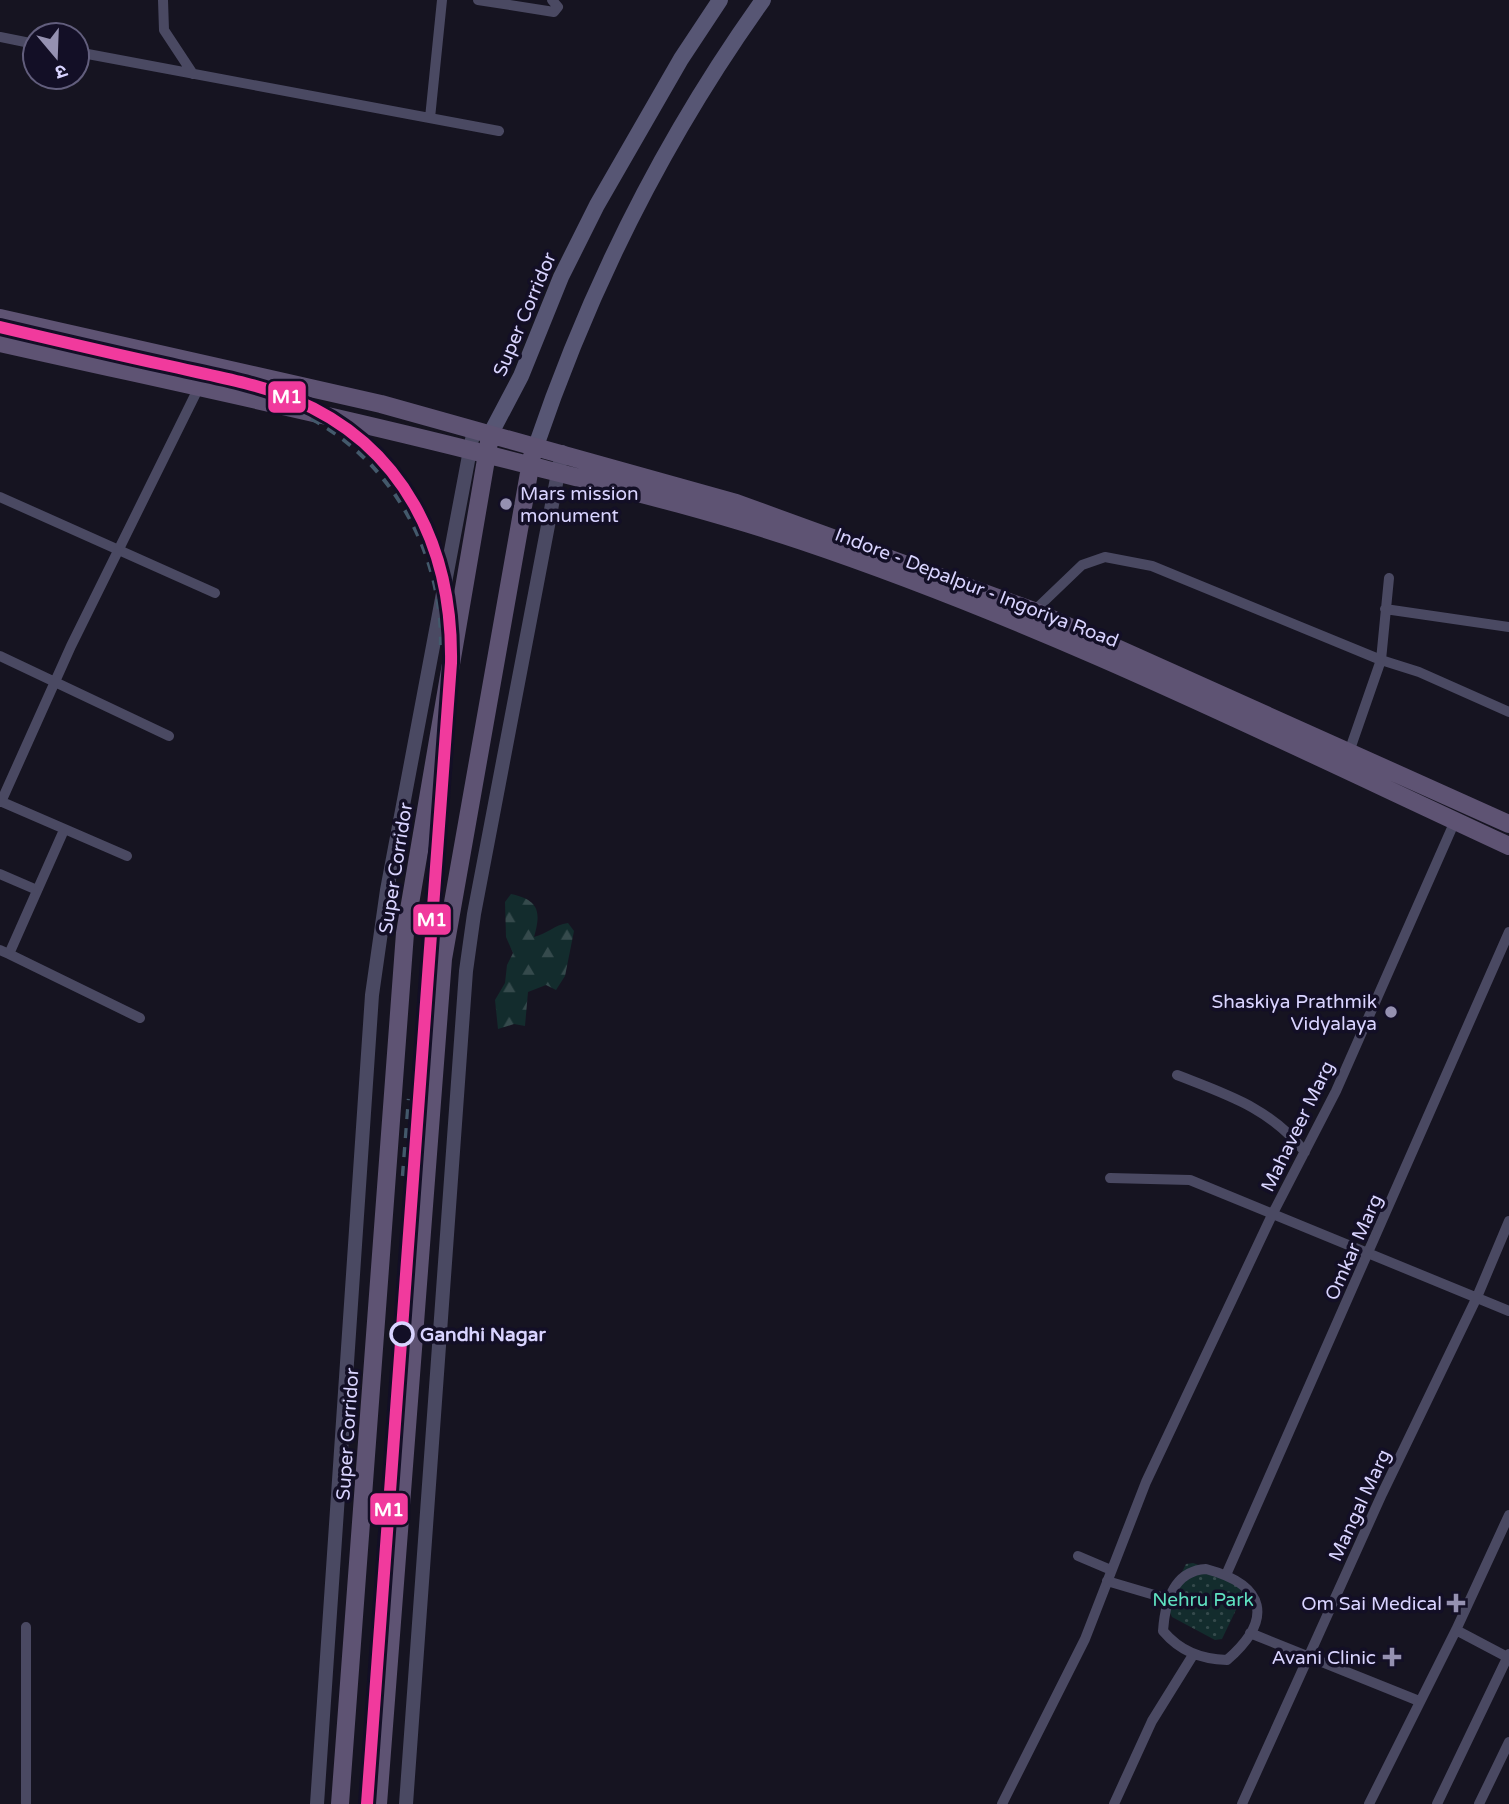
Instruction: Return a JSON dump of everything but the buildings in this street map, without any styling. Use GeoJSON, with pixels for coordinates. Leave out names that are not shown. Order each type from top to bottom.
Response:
{"type":"FeatureCollection","features":[{"type":"Feature","properties":{"kind":"main road","name":"Super Corridor"},"geometry":{"type":"LineString","coordinates":[[340,1804],[405,933],[482,431],[522,376],[561,277],[597,205],[681,59],[720,0]]}},
{"type":"Feature","properties":{"kind":"main road"},"geometry":{"type":"LineString","coordinates":[[378,1804],[443,959],[529,465],[573,343],[640,199],[680,126],[763,0]]}},
{"type":"Feature","properties":{"kind":"main road","name":"Indore - Depalpur - Ingoriya Road"},"geometry":{"type":"LineString","coordinates":[[0,318],[328,392],[562,452],[736,503],[1034,611],[1509,824]]}},
{"type":"Feature","properties":{"kind":"main road","name":"Indore - Depalpur - Ingoriya Road"},"geometry":{"type":"LineString","coordinates":[[0,343],[479,451],[690,505],[804,542],[1007,617],[1212,707],[1509,846]]}},
{"type":"Feature","properties":{"kind":"main road"},"geometry":{"type":"LineString","coordinates":[[328,392],[340,418]]}},
{"type":"Feature","properties":{"kind":"street"},"geometry":{"type":"LineString","coordinates":[[163,0],[164,30],[193,74]]}},
{"type":"Feature","properties":{"kind":"street"},"geometry":{"type":"LineString","coordinates":[[430,118],[442,0]]}},
{"type":"Feature","properties":{"kind":"street"},"geometry":{"type":"LineString","coordinates":[[478,0],[554,12],[558,7],[552,0]]}},
{"type":"Feature","properties":{"kind":"street"},"geometry":{"type":"LineString","coordinates":[[0,37],[21,41]]}},
{"type":"Feature","properties":{"kind":"street"},"geometry":{"type":"LineString","coordinates":[[91,55],[499,131]]}},
{"type":"Feature","properties":{"kind":"street"},"geometry":{"type":"LineString","coordinates":[[127,856],[1,802],[55,680],[198,387]]}},
{"type":"Feature","properties":{"kind":"street"},"geometry":{"type":"LineString","coordinates":[[317,1804],[372,995],[387,890],[479,451]]}},
{"type":"Feature","properties":{"kind":"street"},"geometry":{"type":"LineString","coordinates":[[406,1804],[466,971],[474,914],[562,452]]}},
{"type":"Feature","properties":{"kind":"street"},"geometry":{"type":"LineString","coordinates":[[0,498],[215,593]]}},
{"type":"Feature","properties":{"kind":"street"},"geometry":{"type":"LineString","coordinates":[[1034,611],[1082,565],[1105,557],[1152,566],[1381,660],[1419,672],[1509,712]]}},
{"type":"Feature","properties":{"kind":"street"},"geometry":{"type":"LineString","coordinates":[[1349,751],[1381,660],[1389,578]]}},
{"type":"Feature","properties":{"kind":"street"},"geometry":{"type":"LineString","coordinates":[[1385,608],[1509,627]]}},
{"type":"Feature","properties":{"kind":"street"},"geometry":{"type":"LineString","coordinates":[[0,656],[169,736]]}},
{"type":"Feature","properties":{"kind":"street","name":"Mahaveer Marg"},"geometry":{"type":"LineString","coordinates":[[1002,1804],[1085,1639],[1146,1482],[1272,1215],[1336,1091],[1455,821]]}},
{"type":"Feature","properties":{"kind":"street"},"geometry":{"type":"LineString","coordinates":[[64,830],[5,952],[140,1018]]}},
{"type":"Feature","properties":{"kind":"street"},"geometry":{"type":"LineString","coordinates":[[0,874],[37,890]]}},
{"type":"Feature","properties":{"kind":"street","name":"Omkar Marg"},"geometry":{"type":"LineString","coordinates":[[1226,1575],[1509,932]]}},
{"type":"Feature","properties":{"kind":"street"},"geometry":{"type":"LineString","coordinates":[[1177,1075],[1262,1111],[1287,1130],[1305,1152]]}},
{"type":"Feature","properties":{"kind":"street"},"geometry":{"type":"LineString","coordinates":[[1110,1178],[1190,1180],[1509,1311]]}},
{"type":"Feature","properties":{"kind":"street","name":"Mangal Marg"},"geometry":{"type":"LineString","coordinates":[[1242,1804],[1382,1494],[1477,1297],[1509,1221]]}},
{"type":"Feature","properties":{"kind":"street"},"geometry":{"type":"LineString","coordinates":[[1369,1804],[1457,1630],[1509,1515]]}},
{"type":"Feature","properties":{"kind":"street"},"geometry":{"type":"LineString","coordinates":[[1078,1556],[1109,1575],[1168,1599]]}},
{"type":"Feature","properties":{"kind":"street"},"geometry":{"type":"LineString","coordinates":[[1206,1569],[1226,1575],[1248,1587],[1256,1597],[1258,1611],[1250,1633],[1227,1660],[1193,1655],[1174,1644],[1163,1631],[1168,1599],[1180,1579],[1192,1570],[1206,1569]]}},
{"type":"Feature","properties":{"kind":"street"},"geometry":{"type":"LineString","coordinates":[[26,1627],[26,1804]]}},
{"type":"Feature","properties":{"kind":"street"},"geometry":{"type":"LineString","coordinates":[[1437,1804],[1509,1656],[1457,1630]]}},
{"type":"Feature","properties":{"kind":"street"},"geometry":{"type":"LineString","coordinates":[[1250,1633],[1419,1701]]}},
{"type":"Feature","properties":{"kind":"street"},"geometry":{"type":"LineString","coordinates":[[1114,1804],[1152,1721],[1193,1655]]}},
{"type":"Feature","properties":{"kind":"street"},"geometry":{"type":"LineString","coordinates":[[1479,1804],[1509,1742]]}},
{"type":"Feature","properties":{"kind":"green space"},"geometry":{"type":"Polygon","coordinates":[[[511,894],[528,900],[536,909],[534,937],[568,923],[574,931],[565,976],[556,990],[546,985],[528,992],[525,1026],[514,1024],[498,1029],[495,1000],[505,983],[507,965],[513,953],[506,937],[505,902],[511,894]]]}},
{"type":"Feature","properties":{"kind":"green space","name":"Nehru Park"},"geometry":{"type":"Polygon","coordinates":[[[1193,1563],[1243,1580],[1246,1589],[1222,1639],[1215,1640],[1172,1617],[1166,1604],[1186,1564],[1193,1563]]]}},
{"type":"Feature","properties":{"kind":"railway"},"geometry":{"type":"LineString","coordinates":[[0,327],[247,383],[298,400],[349,431],[372,451],[393,473],[426,523],[440,559],[452,623],[414,1176]]}},
{"type":"Feature","properties":{"kind":"railway"},"geometry":{"type":"LineString","coordinates":[[294,410],[327,428],[356,450],[381,476],[403,506],[420,539],[432,573],[439,609],[441,645]]}},
{"type":"Feature","properties":{"kind":"railway"},"geometry":{"type":"LineString","coordinates":[[403,1176],[409,1099]]}},
{"type":"Feature","properties":{"kind":"railway"},"geometry":{"type":"LineString","coordinates":[[371,1747],[371,1804]]}},
{"type":"Feature","properties":{"kind":"transit line","name":"M1"},"geometry":{"type":"LineString","coordinates":[[0,327],[246,383],[293,399],[332,419],[365,443],[392,472],[414,505],[431,541],[443,580],[451,663],[367,1804]]}},
{"type":"Feature","properties":{"kind":"place","name":"Mars mission monument"},"geometry":{"type":"Point","coordinates":[506,504]}},
{"type":"Feature","properties":{"kind":"place","name":"Shaskiya Prathmik Vidyalaya"},"geometry":{"type":"Point","coordinates":[1391,1012]}},
{"type":"Feature","properties":{"kind":"place","name":"Gandhi Nagar"},"geometry":{"type":"Point","coordinates":[402,1334]}},
{"type":"Feature","properties":{"kind":"place","name":"Om Sai Medical"},"geometry":{"type":"Point","coordinates":[1456,1603]}},
{"type":"Feature","properties":{"kind":"place","name":"Avani Clinic"},"geometry":{"type":"Point","coordinates":[1392,1657]}}]}
